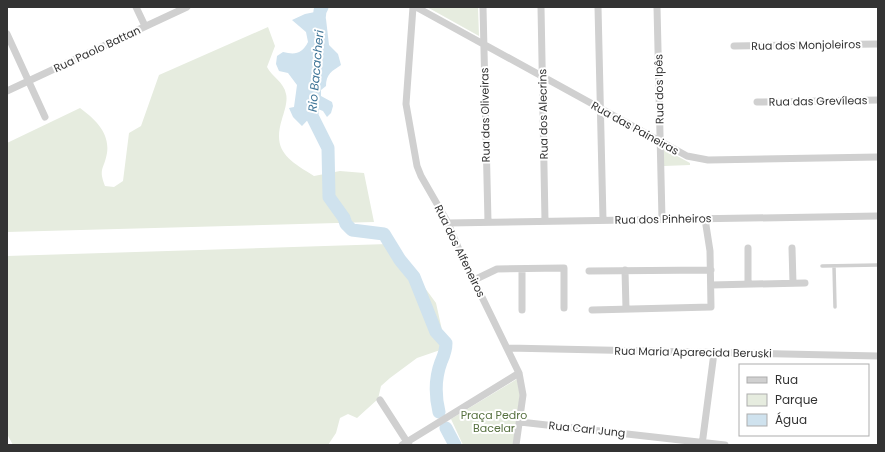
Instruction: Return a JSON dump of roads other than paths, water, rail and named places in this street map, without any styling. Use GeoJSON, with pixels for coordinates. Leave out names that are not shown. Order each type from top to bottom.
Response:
{"type":"FeatureCollection","features":[{"type":"Feature","properties":{"kind":"street"},"geometry":{"type":"LineString","coordinates":[[136,7],[145,26]]}},
{"type":"Feature","properties":{"kind":"street","name":"Rua Paolo Battan"},"geometry":{"type":"LineString","coordinates":[[7,91],[187,7]]}},
{"type":"Feature","properties":{"kind":"street","name":"Rua dos Alfeneiros"},"geometry":{"type":"LineString","coordinates":[[413,7],[406,96],[407,111],[418,171],[448,223],[519,373],[523,395],[516,445]]}},
{"type":"Feature","properties":{"kind":"street","name":"Rua das Paineiras"},"geometry":{"type":"LineString","coordinates":[[416,7],[678,152],[698,159],[878,157]]}},
{"type":"Feature","properties":{"kind":"street","name":"Rua dos Alecrins"},"geometry":{"type":"LineString","coordinates":[[541,7],[545,221]]}},
{"type":"Feature","properties":{"kind":"street"},"geometry":{"type":"LineString","coordinates":[[598,7],[603,220]]}},
{"type":"Feature","properties":{"kind":"street","name":"Rua dos Ipês"},"geometry":{"type":"LineString","coordinates":[[657,7],[662,219]]}},
{"type":"Feature","properties":{"kind":"street","name":"Rua das Oliveiras"},"geometry":{"type":"LineString","coordinates":[[483,8],[488,222]]}},
{"type":"Feature","properties":{"kind":"street"},"geometry":{"type":"LineString","coordinates":[[7,34],[45,117]]}},
{"type":"Feature","properties":{"kind":"street","name":"Rua dos Monjoleiros"},"geometry":{"type":"LineString","coordinates":[[734,46],[878,44]]}},
{"type":"Feature","properties":{"kind":"street","name":"Rua das Grevíleas"},"geometry":{"type":"LineString","coordinates":[[757,102],[878,100]]}},
{"type":"Feature","properties":{"kind":"street","name":"Rua dos Pinheiros"},"geometry":{"type":"LineString","coordinates":[[448,223],[878,216]]}},
{"type":"Feature","properties":{"kind":"street"},"geometry":{"type":"LineString","coordinates":[[592,310],[711,307],[710,251],[705,219]]}},
{"type":"Feature","properties":{"kind":"street"},"geometry":{"type":"LineString","coordinates":[[748,248],[748,284]]}},
{"type":"Feature","properties":{"kind":"street"},"geometry":{"type":"LineString","coordinates":[[792,248],[793,283]]}},
{"type":"Feature","properties":{"kind":"street"},"geometry":{"type":"LineString","coordinates":[[474,280],[497,269],[564,268],[564,308]]}},
{"type":"Feature","properties":{"kind":"street"},"geometry":{"type":"LineString","coordinates":[[522,269],[522,310]]}},
{"type":"Feature","properties":{"kind":"street"},"geometry":{"type":"LineString","coordinates":[[626,270],[626,309]]}},
{"type":"Feature","properties":{"kind":"street"},"geometry":{"type":"LineString","coordinates":[[589,271],[710,270]]}},
{"type":"Feature","properties":{"kind":"street"},"geometry":{"type":"LineString","coordinates":[[711,285],[805,283]]}},
{"type":"Feature","properties":{"kind":"street","name":"Rua Maria Aparecida Beruski"},"geometry":{"type":"LineString","coordinates":[[507,348],[878,356]]}},
{"type":"Feature","properties":{"kind":"street"},"geometry":{"type":"LineString","coordinates":[[702,444],[714,353]]}},
{"type":"Feature","properties":{"kind":"street"},"geometry":{"type":"LineString","coordinates":[[380,400],[406,444],[519,373]]}},
{"type":"Feature","properties":{"kind":"street","name":"Rua Carl Jung"},"geometry":{"type":"LineString","coordinates":[[520,422],[702,444],[725,445]]}},
{"type":"Feature","properties":{"kind":"lane"},"geometry":{"type":"LineString","coordinates":[[822,266],[878,265]]}},
{"type":"Feature","properties":{"kind":"lane"},"geometry":{"type":"LineString","coordinates":[[834,266],[835,307]]}},
{"type":"Feature","properties":{"kind":"water"},"geometry":{"type":"Polygon","coordinates":[[[320,11],[326,19],[329,45],[338,54],[341,65],[330,73],[327,78],[326,86],[321,90],[321,96],[332,102],[333,106],[331,113],[327,117],[323,111],[318,109],[302,126],[293,117],[289,108],[294,107],[297,85],[288,73],[279,71],[276,64],[277,56],[283,52],[298,53],[306,46],[308,42],[306,32],[292,20],[305,14],[320,11]]]}},
{"type":"Feature","properties":{"kind":"waterway","name":"Rio Bacacheri"},"geometry":{"type":"LineString","coordinates":[[318,28],[320,11],[322,7]]}},
{"type":"Feature","properties":{"kind":"waterway","name":"Rio Bacacheri"},"geometry":{"type":"LineString","coordinates":[[313,100],[312,116],[328,148],[329,197],[344,218],[346,224],[352,230],[384,234],[400,260],[414,277],[436,332],[446,343],[437,380],[436,393],[439,412]]}},
{"type":"Feature","properties":{"kind":"waterway","name":"Rio Bacacheri"},"geometry":{"type":"LineString","coordinates":[[446,428],[455,445]]}},
{"type":"Feature","properties":{"kind":"park label","name":"Praça Pedro Bacelar"},"geometry":{"type":"Point","coordinates":[494,421]}}]}
